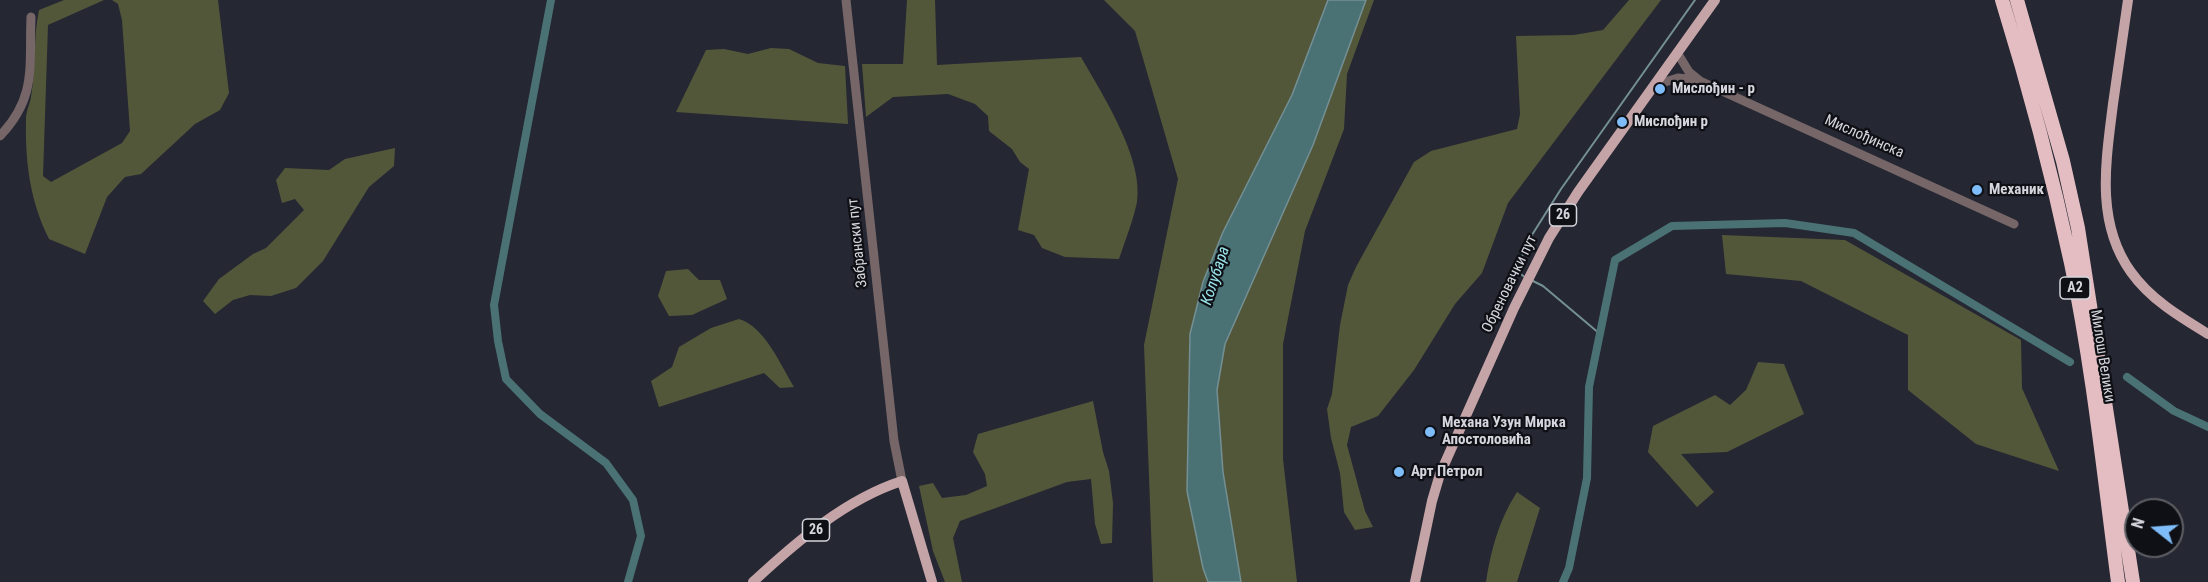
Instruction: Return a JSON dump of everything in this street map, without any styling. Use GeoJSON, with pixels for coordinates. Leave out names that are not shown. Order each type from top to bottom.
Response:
{"type":"FeatureCollection","features":[{"type":"Feature","properties":{"kind":"highway","name":"Милош Велики"},"geometry":{"type":"LineString","coordinates":[[2002,0],[2035,111],[2071,266],[2096,416],[2118,582]]}},
{"type":"Feature","properties":{"kind":"highway","name":"Милош Велики"},"geometry":{"type":"LineString","coordinates":[[2016,0],[2060,150],[2078,228],[2133,582]]}},
{"type":"Feature","properties":{"kind":"main road","name":"Обреновачки пут"},"geometry":{"type":"LineString","coordinates":[[1415,582],[1440,474],[1531,272],[1573,200],[1715,0]]}},
{"type":"Feature","properties":{"kind":"main road"},"geometry":{"type":"LineString","coordinates":[[2128,0],[2105,177],[2110,228],[2123,259],[2142,285],[2162,304],[2205,333]]}},
{"type":"Feature","properties":{"kind":"main road","name":"26"},"geometry":{"type":"LineString","coordinates":[[753,582],[831,518],[874,492],[902,481]]}},
{"type":"Feature","properties":{"kind":"main road"},"geometry":{"type":"LineString","coordinates":[[902,481],[932,582]]}},
{"type":"Feature","properties":{"kind":"street","name":"Забрански пут"},"geometry":{"type":"LineString","coordinates":[[846,0],[894,441],[902,481]]}},
{"type":"Feature","properties":{"kind":"street"},"geometry":{"type":"LineString","coordinates":[[0,136],[16,119],[28,93],[31,17]]}},
{"type":"Feature","properties":{"kind":"street","name":"Мислођинска"},"geometry":{"type":"LineString","coordinates":[[1678,54],[1689,72],[1700,81],[2014,224]]}},
{"type":"Feature","properties":{"kind":"street","name":"Мислођинска"},"geometry":{"type":"LineString","coordinates":[[1655,85],[1677,78],[1700,81]]}},
{"type":"Feature","properties":{"kind":"shaded area"},"geometry":{"type":"Polygon","coordinates":[[[64,0],[104,0],[48,25],[43,176],[51,182],[122,143],[130,131],[122,20],[118,4],[112,0],[218,0],[229,93],[220,110],[195,124],[141,174],[125,177],[107,197],[85,254],[49,239],[33,196],[26,151],[26,116],[33,86],[39,10],[64,0]]]}},
{"type":"Feature","properties":{"kind":"shaded area"},"geometry":{"type":"Polygon","coordinates":[[[907,0],[935,0],[937,65],[1081,57],[1120,127],[1134,166],[1137,202],[1119,259],[1065,257],[1042,248],[1034,235],[1018,230],[1029,169],[1020,162],[1012,149],[989,131],[988,116],[975,104],[948,94],[893,97],[866,117],[862,64],[903,64],[907,0]]]}},
{"type":"Feature","properties":{"kind":"shaded area"},"geometry":{"type":"Polygon","coordinates":[[[1104,0],[1374,0],[1347,74],[1344,129],[1305,231],[1283,344],[1283,459],[1297,582],[1153,582],[1144,345],[1178,179],[1135,31],[1104,0]]]}},
{"type":"Feature","properties":{"kind":"shaded area"},"geometry":{"type":"Polygon","coordinates":[[[1629,0],[1661,0],[1508,203],[1482,273],[1455,304],[1414,370],[1378,416],[1351,427],[1347,445],[1365,511],[1373,527],[1355,530],[1344,512],[1340,473],[1331,438],[1327,409],[1332,394],[1340,325],[1348,285],[1356,267],[1414,162],[1431,151],[1517,129],[1520,114],[1516,36],[1574,35],[1603,30],[1629,0]]]}},
{"type":"Feature","properties":{"kind":"shaded area"},"geometry":{"type":"Polygon","coordinates":[[[771,48],[789,49],[818,63],[845,66],[848,124],[676,112],[706,50],[724,49],[748,54],[771,48]]]}},
{"type":"Feature","properties":{"kind":"shaded area"},"geometry":{"type":"Polygon","coordinates":[[[395,148],[394,166],[369,187],[323,261],[296,288],[271,296],[250,295],[233,300],[215,314],[203,301],[219,279],[253,254],[266,248],[304,210],[295,199],[282,203],[276,180],[285,168],[329,170],[345,159],[395,148]]]}},
{"type":"Feature","properties":{"kind":"shaded area"},"geometry":{"type":"Polygon","coordinates":[[[1722,235],[1845,240],[2021,340],[2022,388],[2059,471],[1976,444],[1908,390],[1908,335],[1801,281],[1726,274],[1722,235]]]}},
{"type":"Feature","properties":{"kind":"shaded area"},"geometry":{"type":"Polygon","coordinates":[[[688,269],[699,280],[720,280],[727,299],[692,315],[669,316],[658,296],[666,271],[688,269]]]}},
{"type":"Feature","properties":{"kind":"shaded area"},"geometry":{"type":"Polygon","coordinates":[[[739,319],[748,323],[764,338],[794,387],[780,388],[764,373],[659,407],[651,381],[672,367],[679,347],[711,328],[739,319]]]}},
{"type":"Feature","properties":{"kind":"shaded area"},"geometry":{"type":"Polygon","coordinates":[[[1758,362],[1784,364],[1804,414],[1727,452],[1681,454],[1714,492],[1697,507],[1648,452],[1653,426],[1715,395],[1730,405],[1746,390],[1758,362]]]}},
{"type":"Feature","properties":{"kind":"shaded area"},"geometry":{"type":"Polygon","coordinates":[[[1093,401],[1109,471],[1113,503],[1112,543],[1101,544],[1095,524],[1091,479],[1067,482],[960,521],[953,538],[962,582],[945,582],[933,551],[919,486],[933,483],[942,498],[966,495],[987,486],[985,474],[973,452],[978,434],[1093,401]]]}},
{"type":"Feature","properties":{"kind":"shaded area"},"geometry":{"type":"Polygon","coordinates":[[[1517,492],[1540,508],[1517,582],[1486,582],[1497,535],[1505,513],[1517,492]]]}},
{"type":"Feature","properties":{"kind":"water","name":"Колубара"},"geometry":{"type":"Polygon","coordinates":[[[1328,0],[1366,0],[1313,145],[1225,344],[1217,390],[1223,472],[1241,582],[1208,582],[1187,491],[1190,334],[1203,282],[1223,232],[1292,95],[1328,0]]]}},
{"type":"Feature","properties":{"kind":"waterway"},"geometry":{"type":"LineString","coordinates":[[551,0],[494,305],[498,341],[506,379],[540,414],[606,463],[633,500],[641,536],[628,582]]}},
{"type":"Feature","properties":{"kind":"waterway"},"geometry":{"type":"LineString","coordinates":[[1526,278],[1518,272],[1525,246],[1561,189],[1695,0]]}},
{"type":"Feature","properties":{"kind":"waterway"},"geometry":{"type":"LineString","coordinates":[[1563,582],[1569,568],[1587,478],[1589,387],[1615,260],[1672,226],[1785,223],[1854,233],[2070,362]]}},
{"type":"Feature","properties":{"kind":"waterway"},"geometry":{"type":"LineString","coordinates":[[1531,280],[1543,286],[1600,334]]}},
{"type":"Feature","properties":{"kind":"waterway"},"geometry":{"type":"LineString","coordinates":[[2127,377],[2174,411],[2208,427]]}},
{"type":"Feature","properties":{"kind":"place","name":"Мислођин - р"},"geometry":{"type":"Point","coordinates":[1660,89]}},
{"type":"Feature","properties":{"kind":"place","name":"Мислођин р"},"geometry":{"type":"Point","coordinates":[1622,122]}},
{"type":"Feature","properties":{"kind":"place","name":"Механик"},"geometry":{"type":"Point","coordinates":[1977,190]}},
{"type":"Feature","properties":{"kind":"place","name":"Механа Узун Мирка Апостоловића"},"geometry":{"type":"Point","coordinates":[1430,432]}},
{"type":"Feature","properties":{"kind":"place","name":"Арт Петрол"},"geometry":{"type":"Point","coordinates":[1399,472]}}]}
